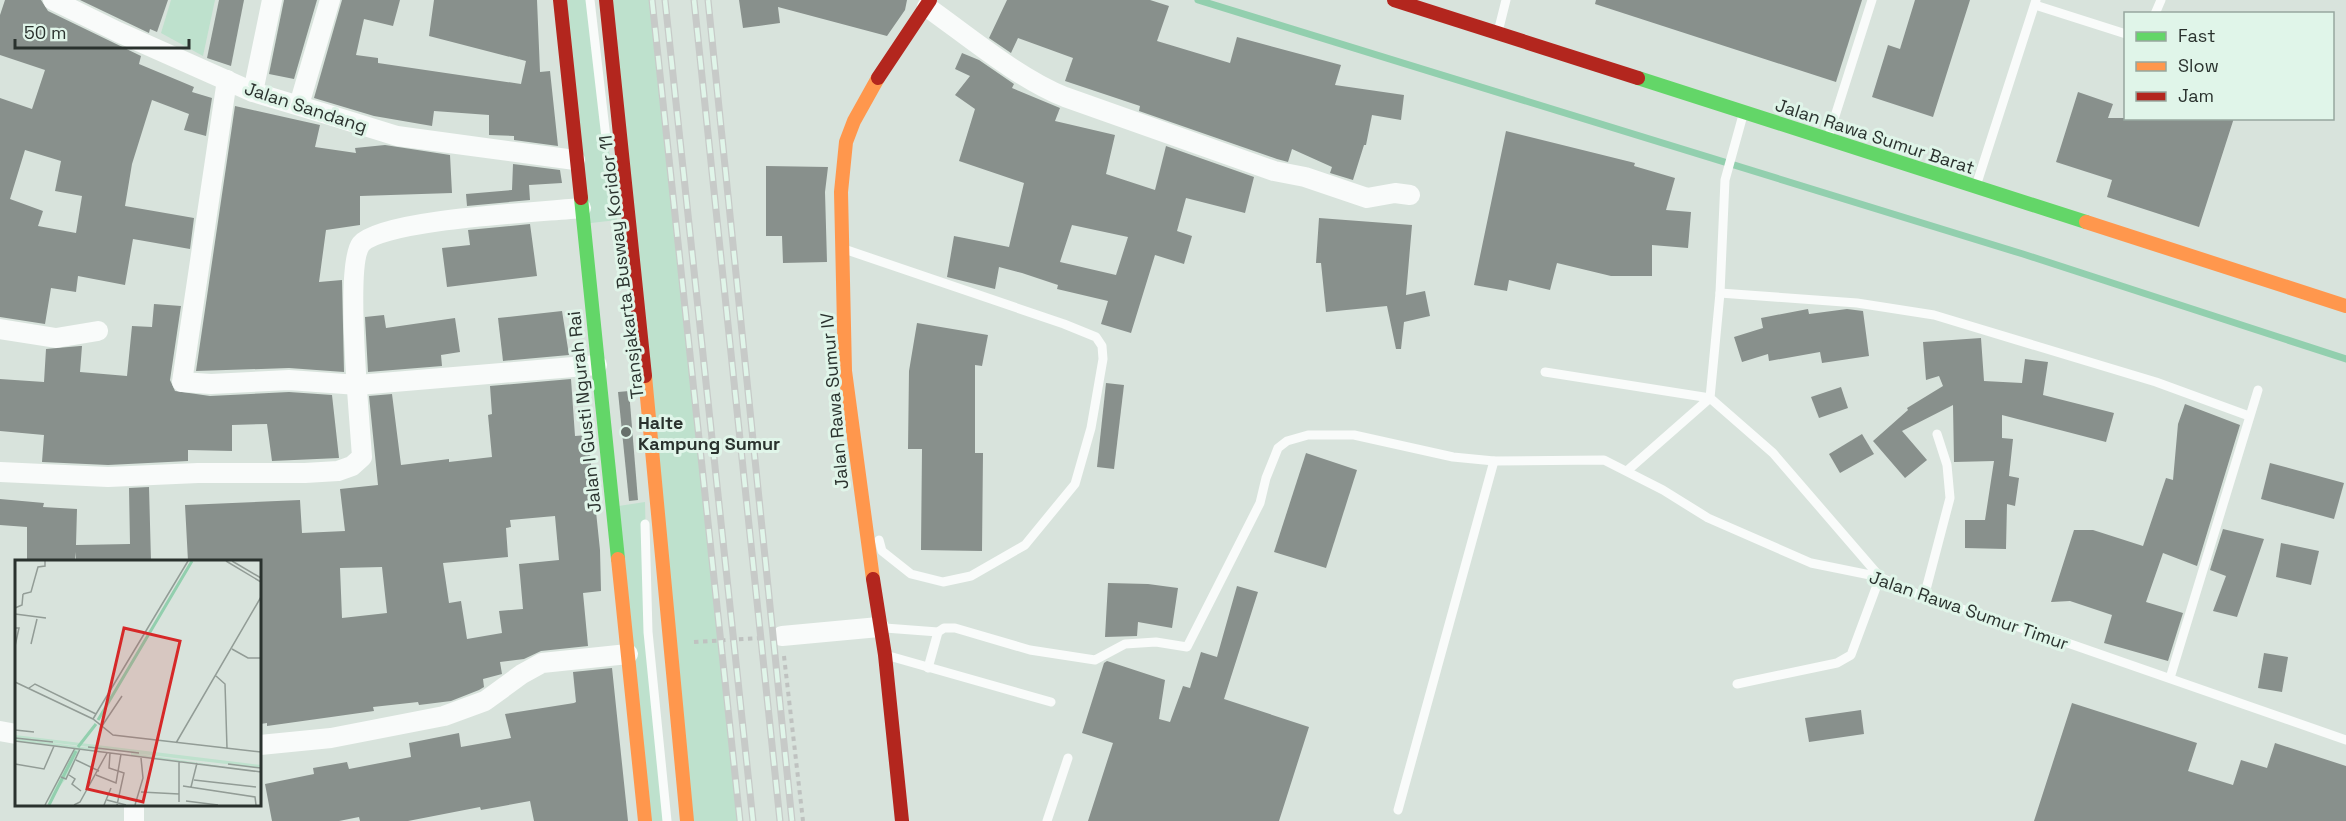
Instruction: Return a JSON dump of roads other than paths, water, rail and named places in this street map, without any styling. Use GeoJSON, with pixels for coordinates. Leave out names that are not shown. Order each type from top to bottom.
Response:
{"type":"FeatureCollection","features":[{"type":"Feature","properties":{"kind":"street","name":"Jalan Sandang"},"geometry":{"type":"LineString","coordinates":[[53,0],[118,33],[253,92],[397,136],[575,160]]}},
{"type":"Feature","properties":{"kind":"street"},"geometry":{"type":"LineString","coordinates":[[253,92],[272,0]]}},
{"type":"Feature","properties":{"kind":"street"},"geometry":{"type":"LineString","coordinates":[[299,105],[330,0]]}},
{"type":"Feature","properties":{"kind":"street","name":"Jalan I Gusti Ngurah Rai"},"geometry":{"type":"LineString","coordinates":[[560,0],[645,821]]}},
{"type":"Feature","properties":{"kind":"street"},"geometry":{"type":"LineString","coordinates":[[606,0],[638,297],[687,821]]}},
{"type":"Feature","properties":{"kind":"street","name":"Jalan Rawa Sumur Barat"},"geometry":{"type":"LineString","coordinates":[[1394,0],[2346,306]]}},
{"type":"Feature","properties":{"kind":"street"},"geometry":{"type":"LineString","coordinates":[[928,3],[1043,86],[1065,97],[1274,171],[1305,177],[1367,198],[1395,193],[1410,195]]}},
{"type":"Feature","properties":{"kind":"street","name":"Jalan Rawa Sumur IV"},"geometry":{"type":"LineString","coordinates":[[903,821],[885,655],[857,472],[846,371],[841,192],[846,142],[854,121],[876,81],[928,3]]}},
{"type":"Feature","properties":{"kind":"street"},"geometry":{"type":"LineString","coordinates":[[227,80],[181,380],[211,384],[289,380],[358,385],[597,365]]}},
{"type":"Feature","properties":{"kind":"street"},"geometry":{"type":"LineString","coordinates":[[0,472],[108,477],[338,471],[352,466],[362,457],[353,321],[356,261],[362,244],[376,235],[417,225],[581,208]]}},
{"type":"Feature","properties":{"kind":"street"},"geometry":{"type":"LineString","coordinates":[[0,329],[56,338],[98,331]]}},
{"type":"Feature","properties":{"kind":"street"},"geometry":{"type":"LineString","coordinates":[[782,636],[879,627]]}},
{"type":"Feature","properties":{"kind":"street"},"geometry":{"type":"LineString","coordinates":[[261,745],[331,738],[444,716],[485,701],[522,674],[542,663],[628,654]]}},
{"type":"Feature","properties":{"kind":"street"},"geometry":{"type":"LineString","coordinates":[[0,731],[15,734]]}},
{"type":"Feature","properties":{"kind":"lane","name":"Transjakarta Busway Koridor 11"},"geometry":{"type":"LineString","coordinates":[[590,0],[607,151]]}},
{"type":"Feature","properties":{"kind":"lane"},"geometry":{"type":"LineString","coordinates":[[1497,34],[1506,0]]}},
{"type":"Feature","properties":{"kind":"lane"},"geometry":{"type":"LineString","coordinates":[[1828,140],[1872,0]]}},
{"type":"Feature","properties":{"kind":"lane"},"geometry":{"type":"LineString","coordinates":[[1975,187],[2035,2],[2124,33]]}},
{"type":"Feature","properties":{"kind":"lane"},"geometry":{"type":"LineString","coordinates":[[1628,470],[1710,398],[1720,293],[1725,180],[1744,113]]}},
{"type":"Feature","properties":{"kind":"lane"},"geometry":{"type":"LineString","coordinates":[[842,248],[1096,337],[1102,346],[1103,359],[1091,428],[1074,484],[1025,546],[971,576],[943,582],[911,574],[882,551],[857,472]]}},
{"type":"Feature","properties":{"kind":"lane","name":"Transjakarta Busway Koridor 11"},"geometry":{"type":"LineString","coordinates":[[623,267],[645,494]]}},
{"type":"Feature","properties":{"kind":"lane"},"geometry":{"type":"LineString","coordinates":[[1720,293],[1857,303],[1934,315],[2156,382],[2249,416]]}},
{"type":"Feature","properties":{"kind":"lane"},"geometry":{"type":"LineString","coordinates":[[1545,372],[1710,398],[1773,453],[1880,577],[1851,655],[1834,663],[1737,684]]}},
{"type":"Feature","properties":{"kind":"lane"},"geometry":{"type":"LineString","coordinates":[[2170,678],[2258,390]]}},
{"type":"Feature","properties":{"kind":"lane"},"geometry":{"type":"LineString","coordinates":[[1924,597],[1950,498],[1947,465],[1937,434]]}},
{"type":"Feature","properties":{"kind":"lane","name":"Jalan Rawa Sumur Timur"},"geometry":{"type":"LineString","coordinates":[[938,632],[944,628],[955,628],[1030,650],[1095,660],[1125,644],[1156,642],[1187,646],[1260,503],[1266,478],[1278,448],[1287,441],[1308,435],[1354,435],[1453,457],[1494,461],[1604,460],[1628,470],[1708,518],[1811,563],[1880,577],[1924,597],[2170,678],[2346,740]]}},
{"type":"Feature","properties":{"kind":"lane"},"geometry":{"type":"LineString","coordinates":[[1398,810],[1494,461]]}},
{"type":"Feature","properties":{"kind":"lane"},"geometry":{"type":"LineString","coordinates":[[645,513],[648,632],[667,821]]}},
{"type":"Feature","properties":{"kind":"lane"},"geometry":{"type":"LineString","coordinates":[[879,627],[938,632],[928,668]]}},
{"type":"Feature","properties":{"kind":"lane"},"geometry":{"type":"LineString","coordinates":[[885,655],[1051,702]]}},
{"type":"Feature","properties":{"kind":"lane"},"geometry":{"type":"LineString","coordinates":[[1047,821],[1068,758]]}},
{"type":"Feature","properties":{"kind":"waterway"},"geometry":{"type":"LineString","coordinates":[[1198,0],[2023,254],[2346,359]]}},
{"type":"Feature","properties":{"kind":"railway"},"geometry":{"type":"LineString","coordinates":[[652,0],[740,821]]}},
{"type":"Feature","properties":{"kind":"railway"},"geometry":{"type":"LineString","coordinates":[[665,0],[753,821]]}},
{"type":"Feature","properties":{"kind":"railway"},"geometry":{"type":"LineString","coordinates":[[694,0],[780,821]]}},
{"type":"Feature","properties":{"kind":"railway"},"geometry":{"type":"LineString","coordinates":[[708,0],[792,821]]}},
{"type":"Feature","properties":{"kind":"place","name":"Halte Kampung Sumur"},"geometry":{"type":"Point","coordinates":[626,432]}}]}
